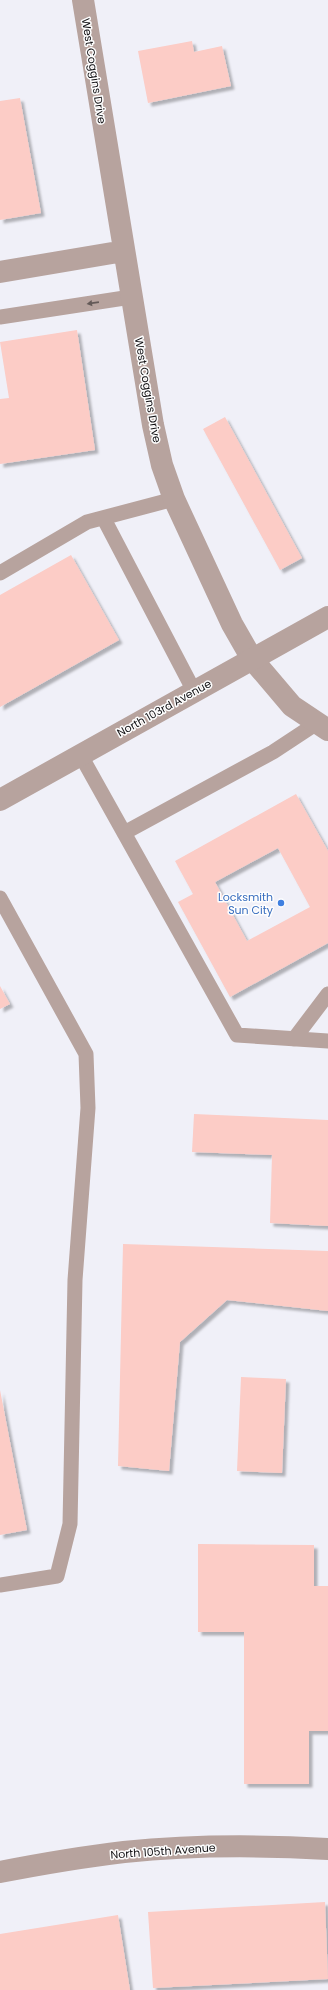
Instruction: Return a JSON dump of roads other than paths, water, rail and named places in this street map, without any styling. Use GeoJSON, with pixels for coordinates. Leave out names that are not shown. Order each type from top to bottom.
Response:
{"type":"FeatureCollection","features":[{"type":"Feature","properties":{"kind":"street","name":"West Coggins Drive"},"geometry":{"type":"LineString","coordinates":[[83,0],[131,298],[153,425],[162,465],[174,500],[232,624],[252,659],[292,706],[322,726]]}},
{"type":"Feature","properties":{"kind":"street"},"geometry":{"type":"LineString","coordinates":[[0,272],[124,251]]}},
{"type":"Feature","properties":{"kind":"street","name":"North 103rd Avenue"},"geometry":{"type":"LineString","coordinates":[[0,800],[328,617]]}},
{"type":"Feature","properties":{"kind":"street","name":"North 105th Avenue"},"geometry":{"type":"LineString","coordinates":[[0,1872],[108,1854],[181,1848],[242,1846],[328,1849]]}},
{"type":"Feature","properties":{"kind":"lane"},"geometry":{"type":"LineString","coordinates":[[0,317],[131,298]]}},
{"type":"Feature","properties":{"kind":"lane"},"geometry":{"type":"LineString","coordinates":[[0,573],[87,522],[174,500]]}},
{"type":"Feature","properties":{"kind":"lane"},"geometry":{"type":"LineString","coordinates":[[104,518],[194,691]]}},
{"type":"Feature","properties":{"kind":"lane"},"geometry":{"type":"LineString","coordinates":[[124,833],[322,726]]}},
{"type":"Feature","properties":{"kind":"lane"},"geometry":{"type":"LineString","coordinates":[[80,754],[237,1034],[328,1041]]}},
{"type":"Feature","properties":{"kind":"lane"},"geometry":{"type":"LineString","coordinates":[[0,898],[86,1054],[88,1108],[75,1280],[70,1524],[57,1576],[0,1585]]}},
{"type":"Feature","properties":{"kind":"lane"},"geometry":{"type":"LineString","coordinates":[[294,1038],[328,994]]}},
{"type":"Feature","properties":{"kind":"place","name":"Locksmith Sun City"},"geometry":{"type":"Point","coordinates":[281,903]}}]}
